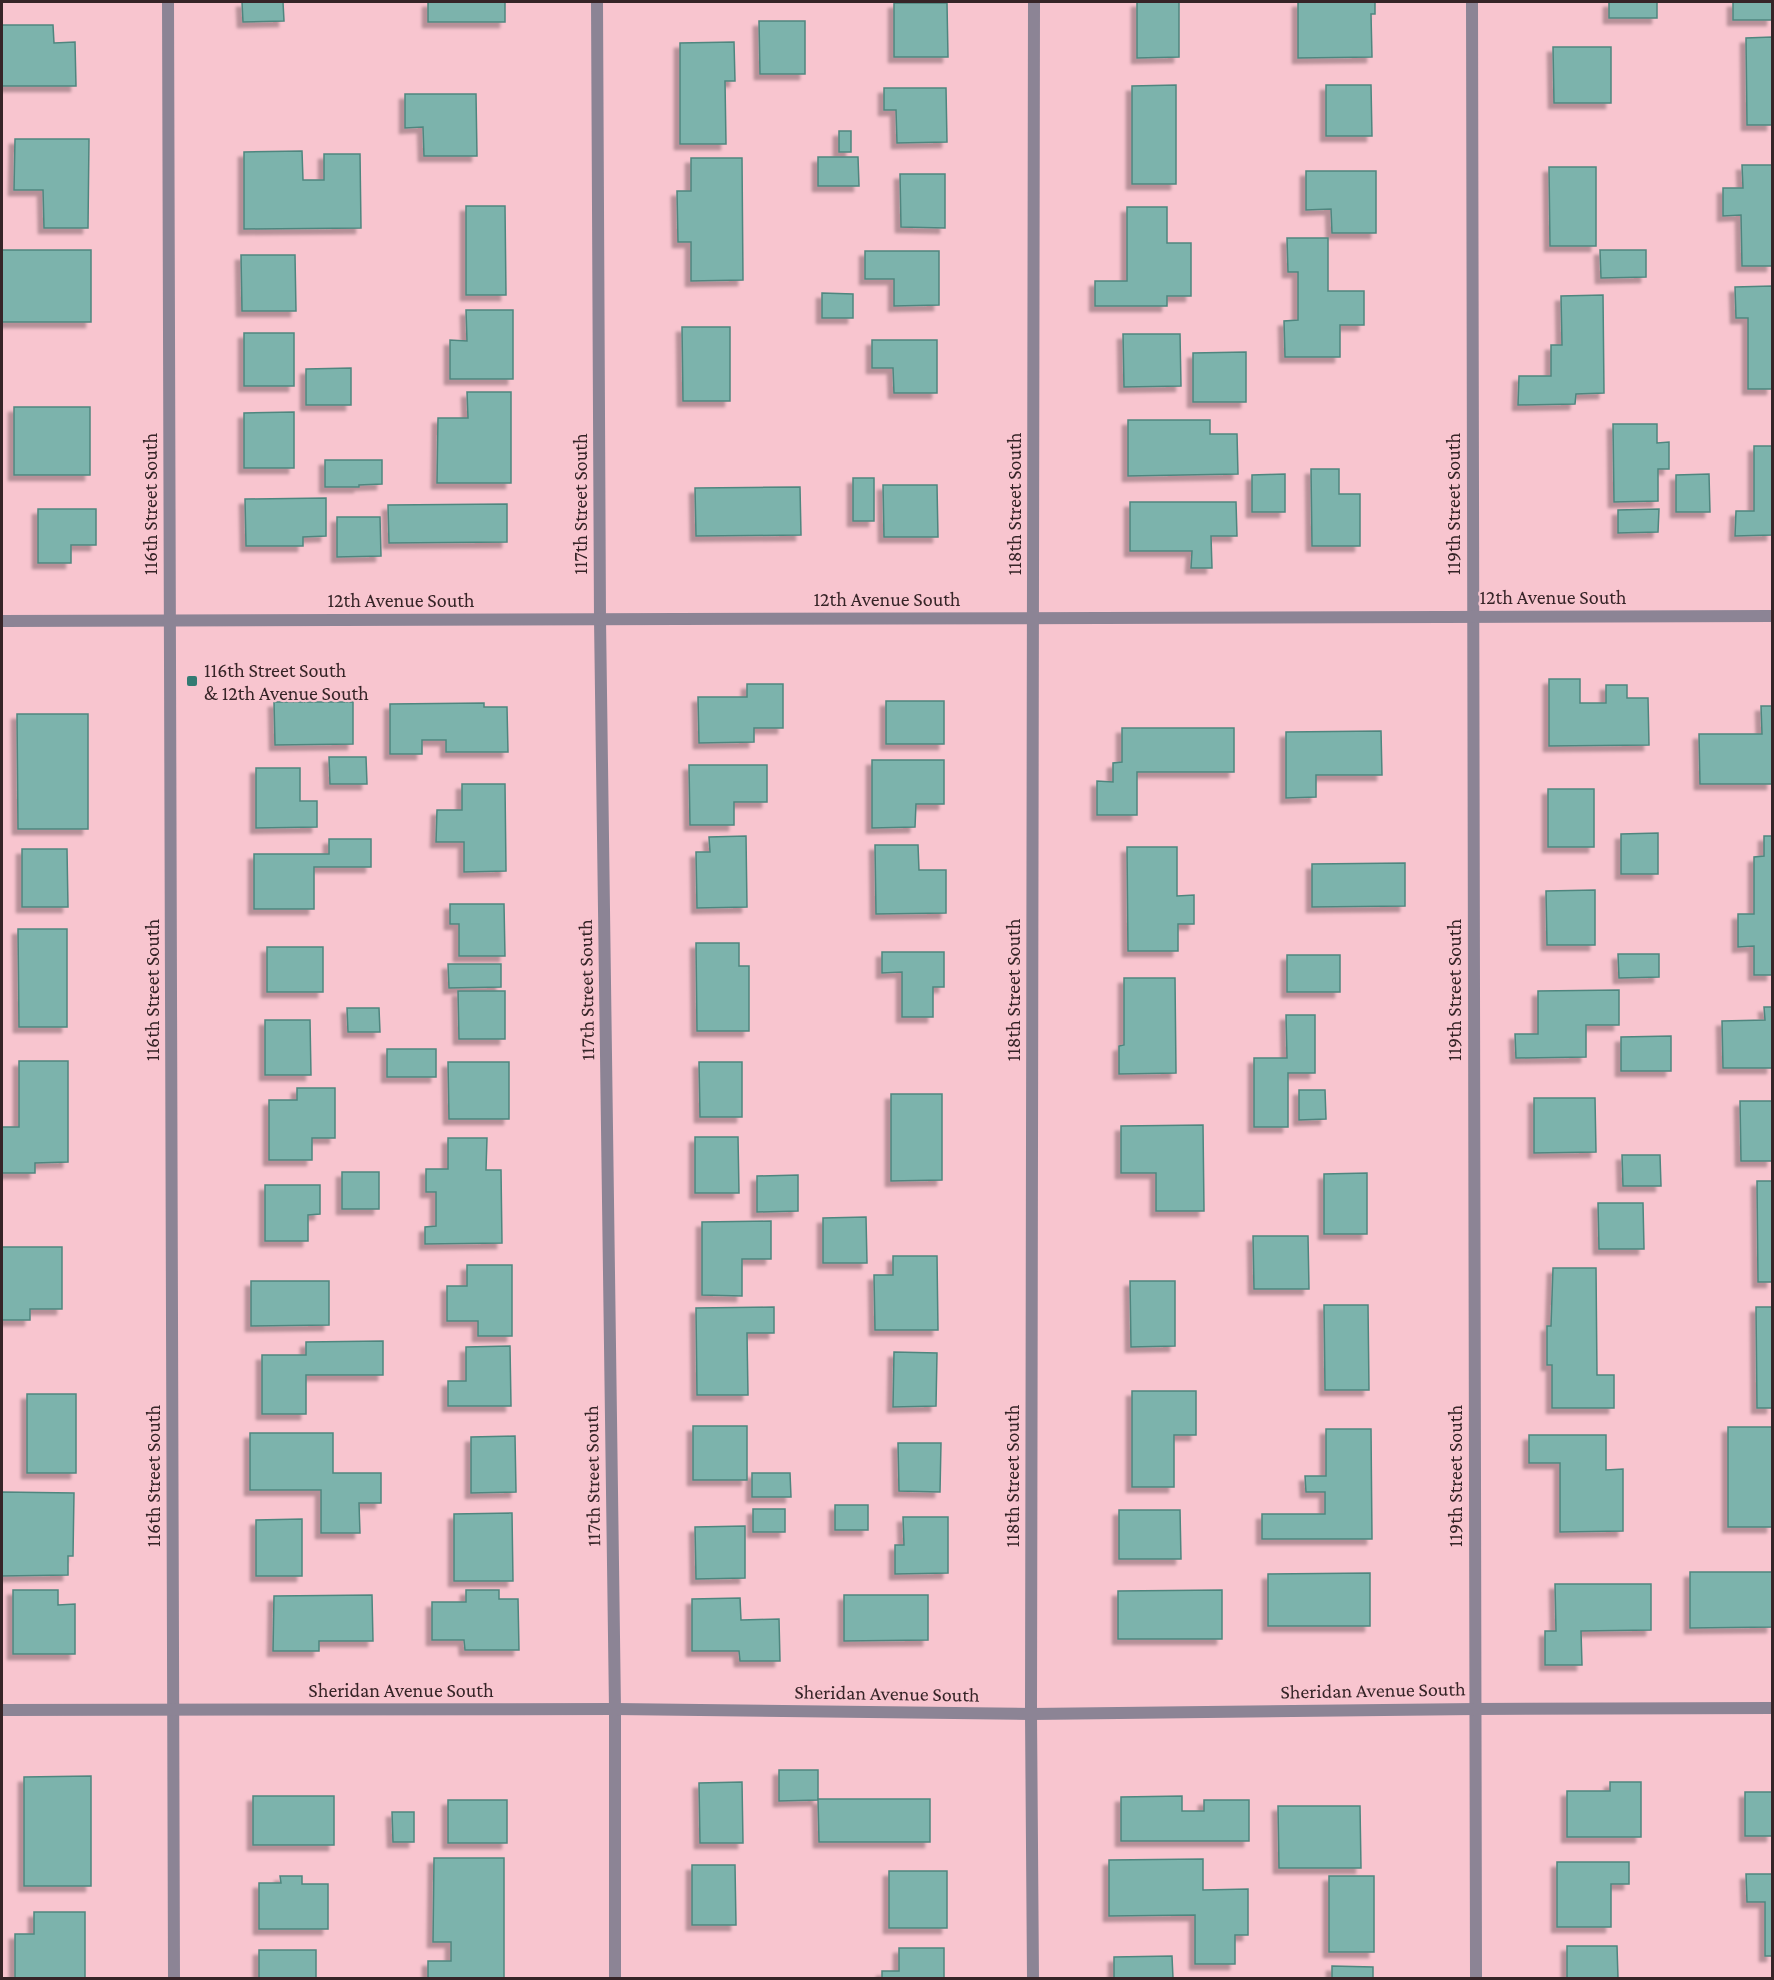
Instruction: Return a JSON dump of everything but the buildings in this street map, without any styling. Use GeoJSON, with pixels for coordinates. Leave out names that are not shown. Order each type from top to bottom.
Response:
{"type":"FeatureCollection","features":[{"type":"Feature","properties":{"kind":"street","name":"116th Street South"},"geometry":{"type":"LineString","coordinates":[[168,2],[174,1978]]}},
{"type":"Feature","properties":{"kind":"street","name":"117th Street South"},"geometry":{"type":"LineString","coordinates":[[597,2],[600,619],[615,1709],[615,1978]]}},
{"type":"Feature","properties":{"kind":"street","name":"118th Street South"},"geometry":{"type":"LineString","coordinates":[[1033,1978],[1031,1714],[1034,2]]}},
{"type":"Feature","properties":{"kind":"street","name":"119th Street South"},"geometry":{"type":"LineString","coordinates":[[1472,2],[1476,1978]]}},
{"type":"Feature","properties":{"kind":"street","name":"12th Avenue South"},"geometry":{"type":"LineString","coordinates":[[2,621],[1773,616]]}},
{"type":"Feature","properties":{"kind":"street","name":"Sheridan Avenue South"},"geometry":{"type":"LineString","coordinates":[[2,1710],[615,1709],[1031,1714],[1773,1708]]}},
{"type":"Feature","properties":{"kind":"place","name":"116th Street South & 12th Avenue South"},"geometry":{"type":"Point","coordinates":[192,681]}}]}
